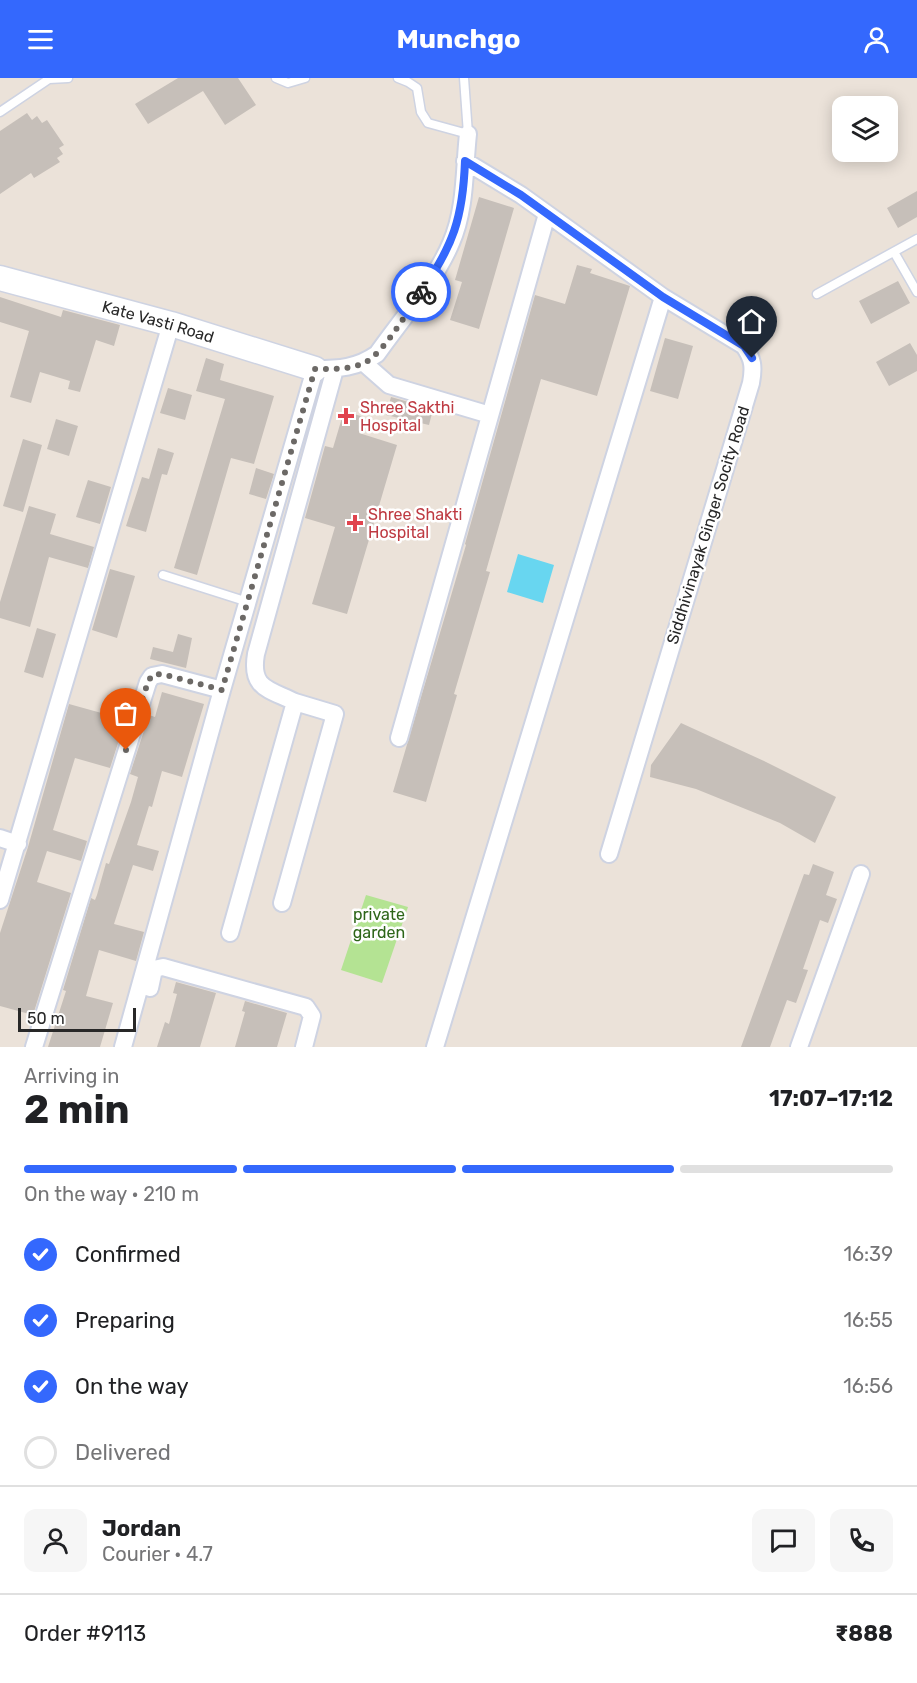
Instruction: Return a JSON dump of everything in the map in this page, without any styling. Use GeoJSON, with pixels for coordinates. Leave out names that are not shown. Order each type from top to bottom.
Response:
{"type":"FeatureCollection","features":[{"type":"Feature","properties":{"kind":"street"},"geometry":{"type":"LineString","coordinates":[[325,369],[364,363],[377,354],[440,265],[452,242],[460,215],[468,134]]}},
{"type":"Feature","properties":{"kind":"street","name":"Siddhivinayak Ginger Socity Road"},"geometry":{"type":"LineString","coordinates":[[465,161],[521,195],[663,297],[744,346],[752,358],[754,369],[609,854]]}},
{"type":"Feature","properties":{"kind":"street"},"geometry":{"type":"LineString","coordinates":[[399,738],[547,214]]}},
{"type":"Feature","properties":{"kind":"street","name":"Kate Vasti Road"},"geometry":{"type":"LineString","coordinates":[[0,278],[171,324],[325,369]]}},
{"type":"Feature","properties":{"kind":"street"},"geometry":{"type":"LineString","coordinates":[[435,1047],[663,297]]}},
{"type":"Feature","properties":{"kind":"street"},"geometry":{"type":"LineString","coordinates":[[0,900],[171,324]]}},
{"type":"Feature","properties":{"kind":"street"},"geometry":{"type":"LineString","coordinates":[[364,363],[389,385],[490,415]]}},
{"type":"Feature","properties":{"kind":"street"},"geometry":{"type":"LineString","coordinates":[[123,1047],[248,602],[325,369]]}},
{"type":"Feature","properties":{"kind":"street"},"geometry":{"type":"LineString","coordinates":[[282,903],[335,714],[295,702],[268,690],[257,682],[254,664],[325,369]]}},
{"type":"Feature","properties":{"kind":"street"},"geometry":{"type":"LineString","coordinates":[[34,1047],[148,682],[152,675],[162,674],[222,690]]}},
{"type":"Feature","properties":{"kind":"street"},"geometry":{"type":"LineString","coordinates":[[230,933],[295,702]]}},
{"type":"Feature","properties":{"kind":"street"},"geometry":{"type":"LineString","coordinates":[[0,838],[18,844]]}},
{"type":"Feature","properties":{"kind":"street"},"geometry":{"type":"LineString","coordinates":[[799,1047],[861,874]]}},
{"type":"Feature","properties":{"kind":"street"},"geometry":{"type":"LineString","coordinates":[[135,1047],[154,969],[163,967],[306,1007],[312,1016],[304,1047]]}},
{"type":"Feature","properties":{"kind":"lane"},"geometry":{"type":"LineString","coordinates":[[0,112],[48,79],[68,78]]}},
{"type":"Feature","properties":{"kind":"lane"},"geometry":{"type":"LineString","coordinates":[[276,78],[288,83],[304,78]]}},
{"type":"Feature","properties":{"kind":"lane"},"geometry":{"type":"LineString","coordinates":[[398,78],[417,88],[421,112],[428,123],[468,134],[464,78]]}},
{"type":"Feature","properties":{"kind":"lane"},"geometry":{"type":"LineString","coordinates":[[817,294],[917,239]]}},
{"type":"Feature","properties":{"kind":"lane"},"geometry":{"type":"LineString","coordinates":[[894,252],[917,292]]}},
{"type":"Feature","properties":{"kind":"lane"},"geometry":{"type":"LineString","coordinates":[[163,575],[248,602]]}},
{"type":"Feature","properties":{"kind":"green space","name":"private garden"},"geometry":{"type":"Polygon","coordinates":[[[366,895],[408,907],[382,983],[341,970],[366,895]]]}},
{"type":"Feature","properties":{"kind":"water"},"geometry":{"type":"Polygon","coordinates":[[[518,554],[554,565],[543,603],[507,592],[518,554]]]}},
{"type":"Feature","properties":{"kind":"building"},"geometry":{"type":"Polygon","coordinates":[[[178,78],[238,78],[256,105],[225,125],[203,91],[148,124],[135,104],[178,78]]]}},
{"type":"Feature","properties":{"kind":"building"},"geometry":{"type":"Polygon","coordinates":[[[27,113],[32,120],[37,116],[42,123],[47,120],[64,145],[59,148],[63,154],[57,158],[60,162],[34,178],[31,173],[0,194],[0,131],[27,113]]]}},
{"type":"Feature","properties":{"kind":"building"},"geometry":{"type":"Polygon","coordinates":[[[917,191],[917,217],[898,228],[887,208],[917,191]]]}},
{"type":"Feature","properties":{"kind":"building"},"geometry":{"type":"Polygon","coordinates":[[[479,197],[514,208],[479,329],[450,320],[462,282],[455,280],[479,197]]]}},
{"type":"Feature","properties":{"kind":"building"},"geometry":{"type":"Polygon","coordinates":[[[577,265],[592,269],[590,273],[630,286],[597,396],[541,379],[486,571],[490,572],[454,694],[457,695],[426,802],[393,792],[466,545],[535,295],[565,304],[577,265]]]}},
{"type":"Feature","properties":{"kind":"building"},"geometry":{"type":"Polygon","coordinates":[[[898,281],[910,303],[871,324],[859,301],[898,281]]]}},
{"type":"Feature","properties":{"kind":"building"},"geometry":{"type":"Polygon","coordinates":[[[0,297],[61,317],[63,310],[120,325],[114,346],[96,340],[80,392],[68,389],[70,381],[40,372],[31,403],[10,397],[29,331],[0,322],[0,297]]]}},
{"type":"Feature","properties":{"kind":"building"},"geometry":{"type":"Polygon","coordinates":[[[665,338],[693,346],[678,399],[650,391],[665,338]]]}},
{"type":"Feature","properties":{"kind":"building"},"geometry":{"type":"Polygon","coordinates":[[[910,343],[917,355],[917,371],[889,386],[876,362],[910,343]]]}},
{"type":"Feature","properties":{"kind":"building"},"geometry":{"type":"Polygon","coordinates":[[[206,358],[224,364],[220,380],[274,396],[254,464],[231,458],[197,575],[174,568],[225,399],[196,391],[206,358]]]}},
{"type":"Feature","properties":{"kind":"building"},"geometry":{"type":"Polygon","coordinates":[[[168,388],[192,395],[185,420],[160,413],[168,388]]]}},
{"type":"Feature","properties":{"kind":"building"},"geometry":{"type":"Polygon","coordinates":[[[391,397],[433,409],[429,425],[386,415],[391,397]]]}},
{"type":"Feature","properties":{"kind":"building"},"geometry":{"type":"Polygon","coordinates":[[[344,411],[364,417],[359,433],[397,445],[347,614],[312,604],[335,527],[305,518],[325,446],[333,448],[344,411]]]}},
{"type":"Feature","properties":{"kind":"building"},"geometry":{"type":"Polygon","coordinates":[[[56,419],[78,426],[69,456],[47,449],[56,419]]]}},
{"type":"Feature","properties":{"kind":"building"},"geometry":{"type":"Polygon","coordinates":[[[23,439],[42,445],[23,512],[3,506],[23,439]]]}},
{"type":"Feature","properties":{"kind":"building"},"geometry":{"type":"Polygon","coordinates":[[[158,448],[174,453],[167,475],[162,474],[146,532],[126,526],[142,477],[149,479],[158,448]]]}},
{"type":"Feature","properties":{"kind":"building"},"geometry":{"type":"Polygon","coordinates":[[[256,468],[274,474],[266,499],[249,494],[256,468]]]}},
{"type":"Feature","properties":{"kind":"building"},"geometry":{"type":"Polygon","coordinates":[[[88,480],[111,487],[100,524],[76,517],[88,480]]]}},
{"type":"Feature","properties":{"kind":"building"},"geometry":{"type":"Polygon","coordinates":[[[29,506],[56,514],[50,534],[94,547],[88,568],[49,557],[30,627],[0,618],[0,602],[29,506]]]}},
{"type":"Feature","properties":{"kind":"building"},"geometry":{"type":"Polygon","coordinates":[[[110,569],[135,576],[117,638],[92,630],[110,569]]]}},
{"type":"Feature","properties":{"kind":"building"},"geometry":{"type":"Polygon","coordinates":[[[37,628],[56,634],[43,678],[24,672],[37,628]]]}},
{"type":"Feature","properties":{"kind":"building"},"geometry":{"type":"Polygon","coordinates":[[[178,634],[192,638],[186,668],[150,659],[153,647],[173,652],[178,634]]]}},
{"type":"Feature","properties":{"kind":"building"},"geometry":{"type":"Polygon","coordinates":[[[162,692],[204,704],[182,777],[162,771],[152,807],[149,806],[137,845],[159,851],[153,871],[133,865],[114,924],[144,932],[136,961],[99,950],[86,996],[113,1003],[100,1047],[48,1047],[91,898],[95,900],[106,863],[109,864],[131,802],[138,777],[130,774],[149,715],[155,717],[162,692]]]}},
{"type":"Feature","properties":{"kind":"building"},"geometry":{"type":"Polygon","coordinates":[[[108,703],[129,709],[110,768],[75,758],[53,830],[87,841],[81,861],[47,851],[37,882],[71,893],[33,1015],[0,1006],[0,933],[28,847],[69,704],[105,714],[108,703]]]}},
{"type":"Feature","properties":{"kind":"building"},"geometry":{"type":"Polygon","coordinates":[[[681,723],[836,797],[815,843],[780,823],[696,789],[650,777],[651,765],[681,723]]]}},
{"type":"Feature","properties":{"kind":"building"},"geometry":{"type":"Polygon","coordinates":[[[813,864],[834,872],[826,895],[837,899],[828,923],[820,920],[803,969],[808,970],[796,1003],[787,1000],[770,1047],[741,1047],[804,874],[809,875],[813,864]]]}},
{"type":"Feature","properties":{"kind":"building"},"geometry":{"type":"Polygon","coordinates":[[[176,982],[216,993],[200,1047],[157,1047],[165,1022],[169,1024],[177,994],[173,993],[176,982]]]}},
{"type":"Feature","properties":{"kind":"building"},"geometry":{"type":"Polygon","coordinates":[[[245,1001],[287,1013],[277,1047],[235,1047],[245,1012],[242,1011],[245,1001]]]}},
{"type":"Feature","properties":{"kind":"way so far"},"geometry":{"type":"LineString","coordinates":[[126,750],[152,675],[162,674],[222,690],[315,369],[344,369],[364,363],[377,354],[421,292]]}},
{"type":"Feature","properties":{"kind":"place","name":"Shree Sakthi Hospital"},"geometry":{"type":"Point","coordinates":[346,416]}},
{"type":"Feature","properties":{"kind":"place","name":"Shree Shakti Hospital"},"geometry":{"type":"Point","coordinates":[355,523]}},
{"type":"Feature","properties":{"kind":"route"},"geometry":{"type":"LineString","coordinates":[[421,292],[440,265],[452,242],[460,215],[465,161],[521,195],[663,297],[744,346],[752,358]]}}]}
